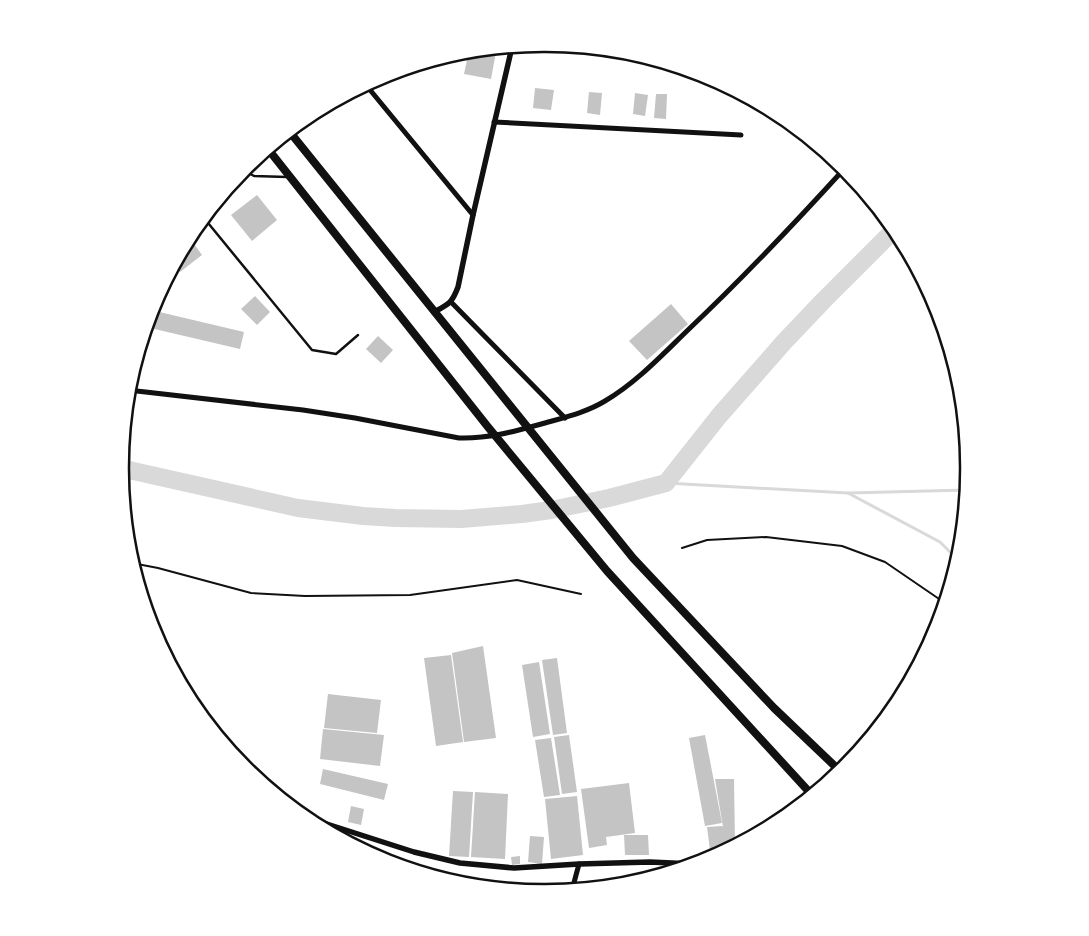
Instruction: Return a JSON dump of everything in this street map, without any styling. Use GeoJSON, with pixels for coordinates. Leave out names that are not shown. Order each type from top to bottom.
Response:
{"type":"FeatureCollection","features":[{"type":"Feature","properties":{"kind":"highway"},"geometry":{"type":"LineString","coordinates":[[294,137],[633,558],[774,708],[834,766]]}},
{"type":"Feature","properties":{"kind":"highway"},"geometry":{"type":"LineString","coordinates":[[272,155],[488,428],[608,571],[807,789]]}},
{"type":"Feature","properties":{"kind":"street"},"geometry":{"type":"LineString","coordinates":[[434,312],[451,302],[458,287],[472,215],[510,54]]}},
{"type":"Feature","properties":{"kind":"street"},"geometry":{"type":"LineString","coordinates":[[371,91],[472,215]]}},
{"type":"Feature","properties":{"kind":"street"},"geometry":{"type":"LineString","coordinates":[[494,122],[741,135]]}},
{"type":"Feature","properties":{"kind":"street"},"geometry":{"type":"LineString","coordinates":[[136,391],[303,410],[459,438],[493,436],[565,418],[591,409],[606,401],[652,365],[732,288],[839,175]]}},
{"type":"Feature","properties":{"kind":"street"},"geometry":{"type":"LineString","coordinates":[[451,302],[565,418]]}},
{"type":"Feature","properties":{"kind":"street"},"geometry":{"type":"LineString","coordinates":[[346,833],[460,863],[514,868],[579,864],[672,863]]}},
{"type":"Feature","properties":{"kind":"street"},"geometry":{"type":"LineString","coordinates":[[574,883],[579,864]]}},
{"type":"Feature","properties":{"kind":"lane"},"geometry":{"type":"LineString","coordinates":[[251,174],[254,176],[290,177]]}},
{"type":"Feature","properties":{"kind":"lane"},"geometry":{"type":"LineString","coordinates":[[209,224],[312,350],[336,354],[358,335]]}},
{"type":"Feature","properties":{"kind":"path"},"geometry":{"type":"LineString","coordinates":[[682,548],[707,540],[766,537],[842,546],[885,562],[939,600]]}},
{"type":"Feature","properties":{"kind":"path"},"geometry":{"type":"LineString","coordinates":[[141,565],[158,568],[251,593],[305,596],[410,595],[517,580],[581,594]]}},
{"type":"Feature","properties":{"kind":"building"},"geometry":{"type":"Polygon","coordinates":[[[495,55],[491,79],[464,74],[467,59],[495,55]]]}},
{"type":"Feature","properties":{"kind":"building"},"geometry":{"type":"Polygon","coordinates":[[[535,88],[554,90],[551,110],[533,108],[535,88]]]}},
{"type":"Feature","properties":{"kind":"building"},"geometry":{"type":"Polygon","coordinates":[[[589,92],[602,93],[600,115],[587,113],[589,92]]]}},
{"type":"Feature","properties":{"kind":"building"},"geometry":{"type":"Polygon","coordinates":[[[635,93],[648,95],[645,116],[633,114],[635,93]]]}},
{"type":"Feature","properties":{"kind":"building"},"geometry":{"type":"Polygon","coordinates":[[[656,94],[667,94],[666,119],[654,118],[656,94]]]}},
{"type":"Feature","properties":{"kind":"building"},"geometry":{"type":"Polygon","coordinates":[[[257,195],[277,220],[252,241],[231,215],[257,195]]]}},
{"type":"Feature","properties":{"kind":"building"},"geometry":{"type":"Polygon","coordinates":[[[194,245],[202,255],[179,271],[194,245]]]}},
{"type":"Feature","properties":{"kind":"building"},"geometry":{"type":"Polygon","coordinates":[[[255,296],[270,312],[257,325],[241,309],[255,296]]]}},
{"type":"Feature","properties":{"kind":"building"},"geometry":{"type":"Polygon","coordinates":[[[671,304],[688,324],[647,360],[629,341],[671,304]]]}},
{"type":"Feature","properties":{"kind":"building"},"geometry":{"type":"Polygon","coordinates":[[[160,312],[244,332],[240,349],[153,329],[160,312]]]}},
{"type":"Feature","properties":{"kind":"building"},"geometry":{"type":"Polygon","coordinates":[[[378,336],[393,350],[381,363],[366,349],[378,336]]]}},
{"type":"Feature","properties":{"kind":"building"},"geometry":{"type":"Polygon","coordinates":[[[483,646],[496,738],[464,742],[452,653],[483,646]]]}},
{"type":"Feature","properties":{"kind":"building"},"geometry":{"type":"Polygon","coordinates":[[[451,655],[463,742],[436,746],[424,658],[451,655]]]}},
{"type":"Feature","properties":{"kind":"building"},"geometry":{"type":"Polygon","coordinates":[[[557,658],[567,733],[553,735],[542,660],[557,658]]]}},
{"type":"Feature","properties":{"kind":"building"},"geometry":{"type":"Polygon","coordinates":[[[539,662],[550,734],[533,737],[522,665],[539,662]]]}},
{"type":"Feature","properties":{"kind":"building"},"geometry":{"type":"Polygon","coordinates":[[[328,694],[381,700],[377,733],[324,728],[328,694]]]}},
{"type":"Feature","properties":{"kind":"building"},"geometry":{"type":"Polygon","coordinates":[[[323,729],[384,735],[380,766],[320,759],[323,729]]]}},
{"type":"Feature","properties":{"kind":"building"},"geometry":{"type":"Polygon","coordinates":[[[569,735],[577,792],[562,794],[554,737],[569,735]]]}},
{"type":"Feature","properties":{"kind":"building"},"geometry":{"type":"Polygon","coordinates":[[[705,735],[722,823],[705,826],[689,738],[705,735]]]}},
{"type":"Feature","properties":{"kind":"building"},"geometry":{"type":"Polygon","coordinates":[[[551,738],[560,795],[544,797],[535,740],[551,738]]]}},
{"type":"Feature","properties":{"kind":"building"},"geometry":{"type":"Polygon","coordinates":[[[323,769],[388,784],[384,800],[320,784],[323,769]]]}},
{"type":"Feature","properties":{"kind":"building"},"geometry":{"type":"Polygon","coordinates":[[[715,779],[734,779],[735,837],[710,849],[707,827],[723,827],[715,779]]]}},
{"type":"Feature","properties":{"kind":"building"},"geometry":{"type":"Polygon","coordinates":[[[629,783],[635,833],[606,837],[607,845],[589,848],[581,789],[629,783]]]}},
{"type":"Feature","properties":{"kind":"building"},"geometry":{"type":"Polygon","coordinates":[[[453,791],[473,792],[469,857],[449,856],[453,791]]]}},
{"type":"Feature","properties":{"kind":"building"},"geometry":{"type":"Polygon","coordinates":[[[475,792],[508,794],[505,859],[471,857],[475,792]]]}},
{"type":"Feature","properties":{"kind":"building"},"geometry":{"type":"Polygon","coordinates":[[[577,796],[583,855],[551,859],[545,799],[577,796]]]}},
{"type":"Feature","properties":{"kind":"building"},"geometry":{"type":"Polygon","coordinates":[[[351,806],[364,809],[361,825],[348,822],[351,806]]]}},
{"type":"Feature","properties":{"kind":"building"},"geometry":{"type":"Polygon","coordinates":[[[624,835],[648,835],[649,855],[625,855],[624,835]]]}},
{"type":"Feature","properties":{"kind":"building"},"geometry":{"type":"Polygon","coordinates":[[[530,836],[544,837],[542,864],[528,862],[530,836]]]}},
{"type":"Feature","properties":{"kind":"building"},"geometry":{"type":"Polygon","coordinates":[[[520,856],[520,864],[512,865],[511,857],[520,856]]]}},
{"type":"Feature","properties":{"kind":"waterway"},"geometry":{"type":"LineString","coordinates":[[129,470],[298,508],[395,518],[461,519],[522,514],[609,498],[666,483],[719,416],[784,342],[889,235]]}},
{"type":"Feature","properties":{"kind":"waterway"},"geometry":{"type":"LineString","coordinates":[[666,483],[848,493],[959,490]]}},
{"type":"Feature","properties":{"kind":"waterway"},"geometry":{"type":"LineString","coordinates":[[848,493],[940,542],[951,553]]}}]}
